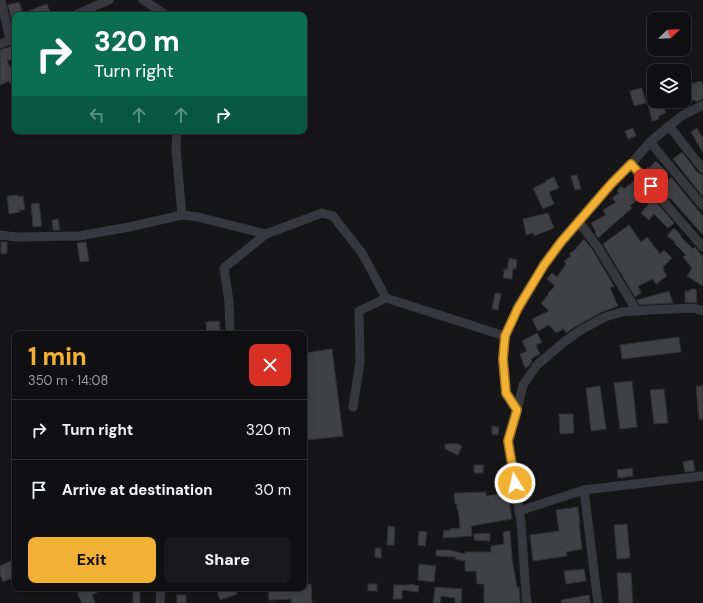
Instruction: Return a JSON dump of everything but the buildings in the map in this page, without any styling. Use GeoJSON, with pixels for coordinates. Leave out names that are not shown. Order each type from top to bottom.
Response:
{"type":"FeatureCollection","features":[{"type":"Feature","properties":{"kind":"street"},"geometry":{"type":"LineString","coordinates":[[2,0],[12,35]]}},
{"type":"Feature","properties":{"kind":"street"},"geometry":{"type":"LineString","coordinates":[[82,12],[109,0]]}},
{"type":"Feature","properties":{"kind":"street"},"geometry":{"type":"LineString","coordinates":[[143,0],[161,12]]}},
{"type":"Feature","properties":{"kind":"street"},"geometry":{"type":"LineString","coordinates":[[0,44],[12,39]]}},
{"type":"Feature","properties":{"kind":"street"},"geometry":{"type":"LineString","coordinates":[[517,410],[506,393],[503,359],[505,336],[518,308],[544,265],[578,221],[650,142],[683,115],[703,106]]}},
{"type":"Feature","properties":{"kind":"street"},"geometry":{"type":"LineString","coordinates":[[669,126],[703,169]]}},
{"type":"Feature","properties":{"kind":"street"},"geometry":{"type":"LineString","coordinates":[[177,134],[176,149],[182,215]]}},
{"type":"Feature","properties":{"kind":"street"},"geometry":{"type":"LineString","coordinates":[[650,142],[703,206]]}},
{"type":"Feature","properties":{"kind":"street"},"geometry":{"type":"LineString","coordinates":[[631,164],[703,247]]}},
{"type":"Feature","properties":{"kind":"street"},"geometry":{"type":"LineString","coordinates":[[230,331],[229,302],[224,268],[266,234],[322,213],[333,216],[362,253],[386,298]]}},
{"type":"Feature","properties":{"kind":"street"},"geometry":{"type":"LineString","coordinates":[[0,235],[16,238],[79,236],[182,215],[198,217],[266,234]]}},
{"type":"Feature","properties":{"kind":"street"},"geometry":{"type":"LineString","coordinates":[[578,221],[596,246],[637,311]]}},
{"type":"Feature","properties":{"kind":"street"},"geometry":{"type":"LineString","coordinates":[[353,407],[360,362],[359,311],[386,298],[505,336]]}},
{"type":"Feature","properties":{"kind":"street"},"geometry":{"type":"LineString","coordinates":[[527,603],[521,522],[508,441],[523,385],[537,365],[564,342],[581,330],[605,317],[622,312],[693,308],[702,309]]}},
{"type":"Feature","properties":{"kind":"street"},"geometry":{"type":"LineString","coordinates":[[519,511],[584,490],[703,476]]}},
{"type":"Feature","properties":{"kind":"street"},"geometry":{"type":"LineString","coordinates":[[584,490],[598,603]]}},
{"type":"Feature","properties":{"kind":"street"},"geometry":{"type":"LineString","coordinates":[[160,603],[161,591]]}},
{"type":"Feature","properties":{"kind":"route"},"geometry":{"type":"LineString","coordinates":[[515,483],[508,441],[517,410],[506,393],[503,359],[505,336],[518,308],[544,265],[578,221],[611,184],[631,164],[651,186]]}}]}
